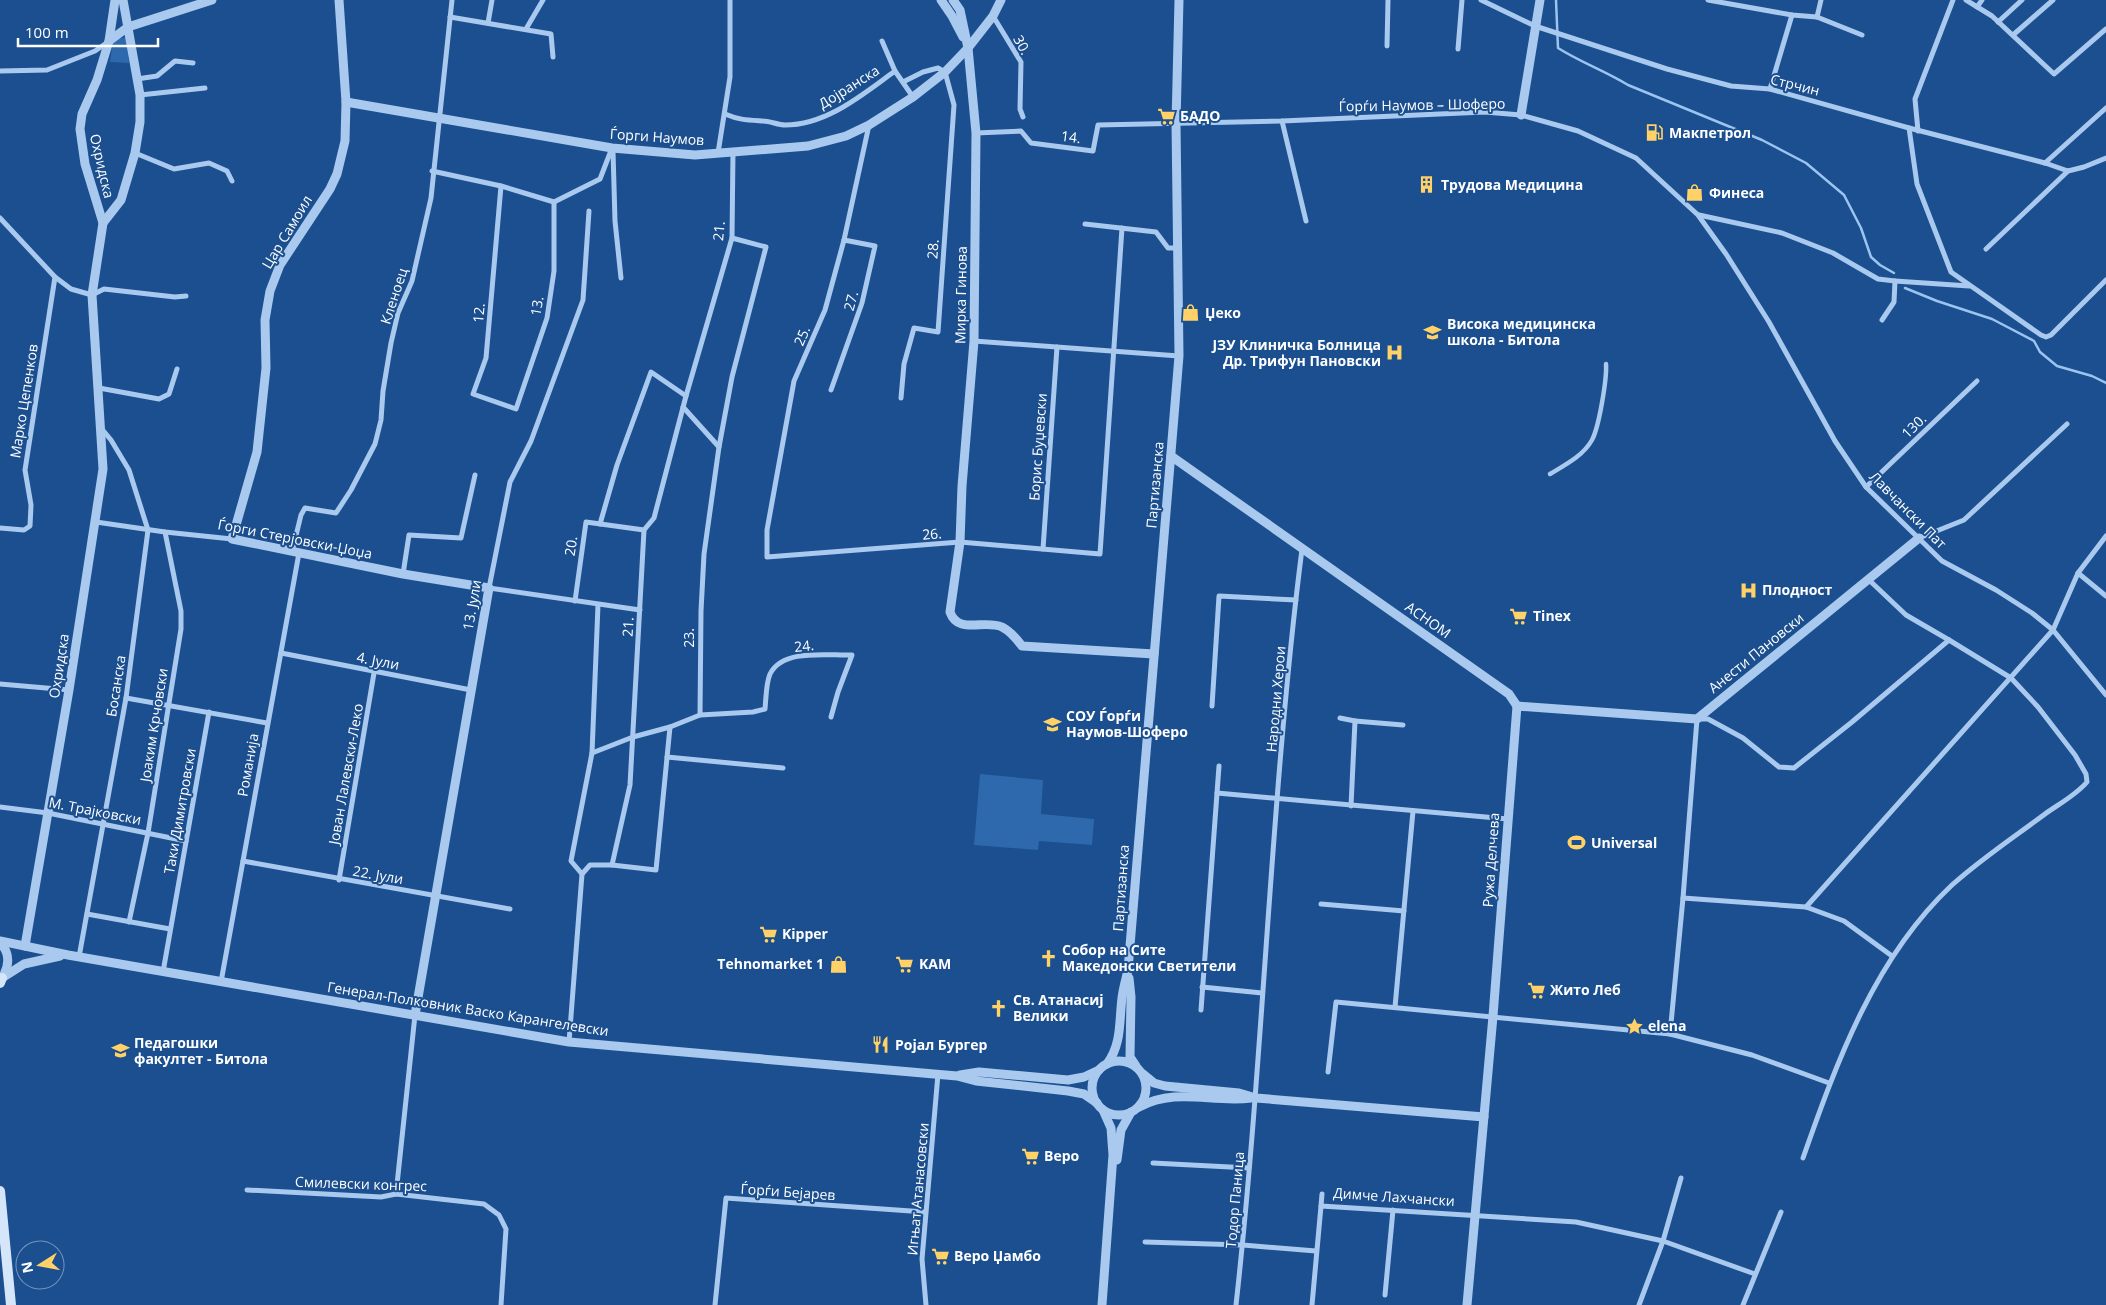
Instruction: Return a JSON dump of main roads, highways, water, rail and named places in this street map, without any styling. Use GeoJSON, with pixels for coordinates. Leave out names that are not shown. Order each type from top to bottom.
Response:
{"type":"FeatureCollection","features":[{"type":"Feature","properties":{"kind":"main road"},"geometry":{"type":"LineString","coordinates":[[0,1191],[11,1305]]}},
{"type":"Feature","properties":{"kind":"waterway"},"geometry":{"type":"LineString","coordinates":[[1556,0],[1558,48],[1628,85],[1762,140],[1806,163],[1844,195],[1861,228],[1871,257],[1894,273]]}},
{"type":"Feature","properties":{"kind":"waterway"},"geometry":{"type":"LineString","coordinates":[[1905,288],[1937,301],[1992,319],[2034,341],[2040,352],[2057,366],[2092,376],[2106,383]]}},
{"type":"Feature","properties":{"kind":"place","name":"БАДО"},"geometry":{"type":"Point","coordinates":[1166,116]}},
{"type":"Feature","properties":{"kind":"place","name":"Макпетрол"},"geometry":{"type":"Point","coordinates":[1655,133]}},
{"type":"Feature","properties":{"kind":"place","name":"Трудова Медицина"},"geometry":{"type":"Point","coordinates":[1427,185]}},
{"type":"Feature","properties":{"kind":"place","name":"Финеса"},"geometry":{"type":"Point","coordinates":[1695,193]}},
{"type":"Feature","properties":{"kind":"place","name":"Џеко"},"geometry":{"type":"Point","coordinates":[1191,313]}},
{"type":"Feature","properties":{"kind":"place","name":"Висока медицинска школа - Битола"},"geometry":{"type":"Point","coordinates":[1433,332]}},
{"type":"Feature","properties":{"kind":"place","name":"ЈЗУ Клиничка Болница Др. Трифун Пановски"},"geometry":{"type":"Point","coordinates":[1395,353]}},
{"type":"Feature","properties":{"kind":"place","name":"Плодност"},"geometry":{"type":"Point","coordinates":[1748,590]}},
{"type":"Feature","properties":{"kind":"place","name":"Tinex"},"geometry":{"type":"Point","coordinates":[1519,616]}},
{"type":"Feature","properties":{"kind":"place","name":"СОУ Ѓорѓи Наумов-Шоферо"},"geometry":{"type":"Point","coordinates":[1052,724]}},
{"type":"Feature","properties":{"kind":"place","name":"Universal"},"geometry":{"type":"Point","coordinates":[1577,843]}},
{"type":"Feature","properties":{"kind":"place","name":"Kipper"},"geometry":{"type":"Point","coordinates":[768,934]}},
{"type":"Feature","properties":{"kind":"place","name":"Собор на Сите Македонски Светители"},"geometry":{"type":"Point","coordinates":[1048,958]}},
{"type":"Feature","properties":{"kind":"place","name":"Tehnomarket 1"},"geometry":{"type":"Point","coordinates":[838,964]}},
{"type":"Feature","properties":{"kind":"place","name":"KAM"},"geometry":{"type":"Point","coordinates":[905,964]}},
{"type":"Feature","properties":{"kind":"place","name":"Жито Леб"},"geometry":{"type":"Point","coordinates":[1536,990]}},
{"type":"Feature","properties":{"kind":"place","name":"Св. Атанасиј Велики"},"geometry":{"type":"Point","coordinates":[999,1008]}},
{"type":"Feature","properties":{"kind":"place","name":"elena"},"geometry":{"type":"Point","coordinates":[1634,1026]}},
{"type":"Feature","properties":{"kind":"place","name":"Ројал Бургер"},"geometry":{"type":"Point","coordinates":[881,1045]}},
{"type":"Feature","properties":{"kind":"place","name":"Педагошки факултет - Битола"},"geometry":{"type":"Point","coordinates":[120,1051]}},
{"type":"Feature","properties":{"kind":"place","name":"Веро"},"geometry":{"type":"Point","coordinates":[1030,1156]}},
{"type":"Feature","properties":{"kind":"place","name":"Веро Џамбо"},"geometry":{"type":"Point","coordinates":[940,1256]}}]}
